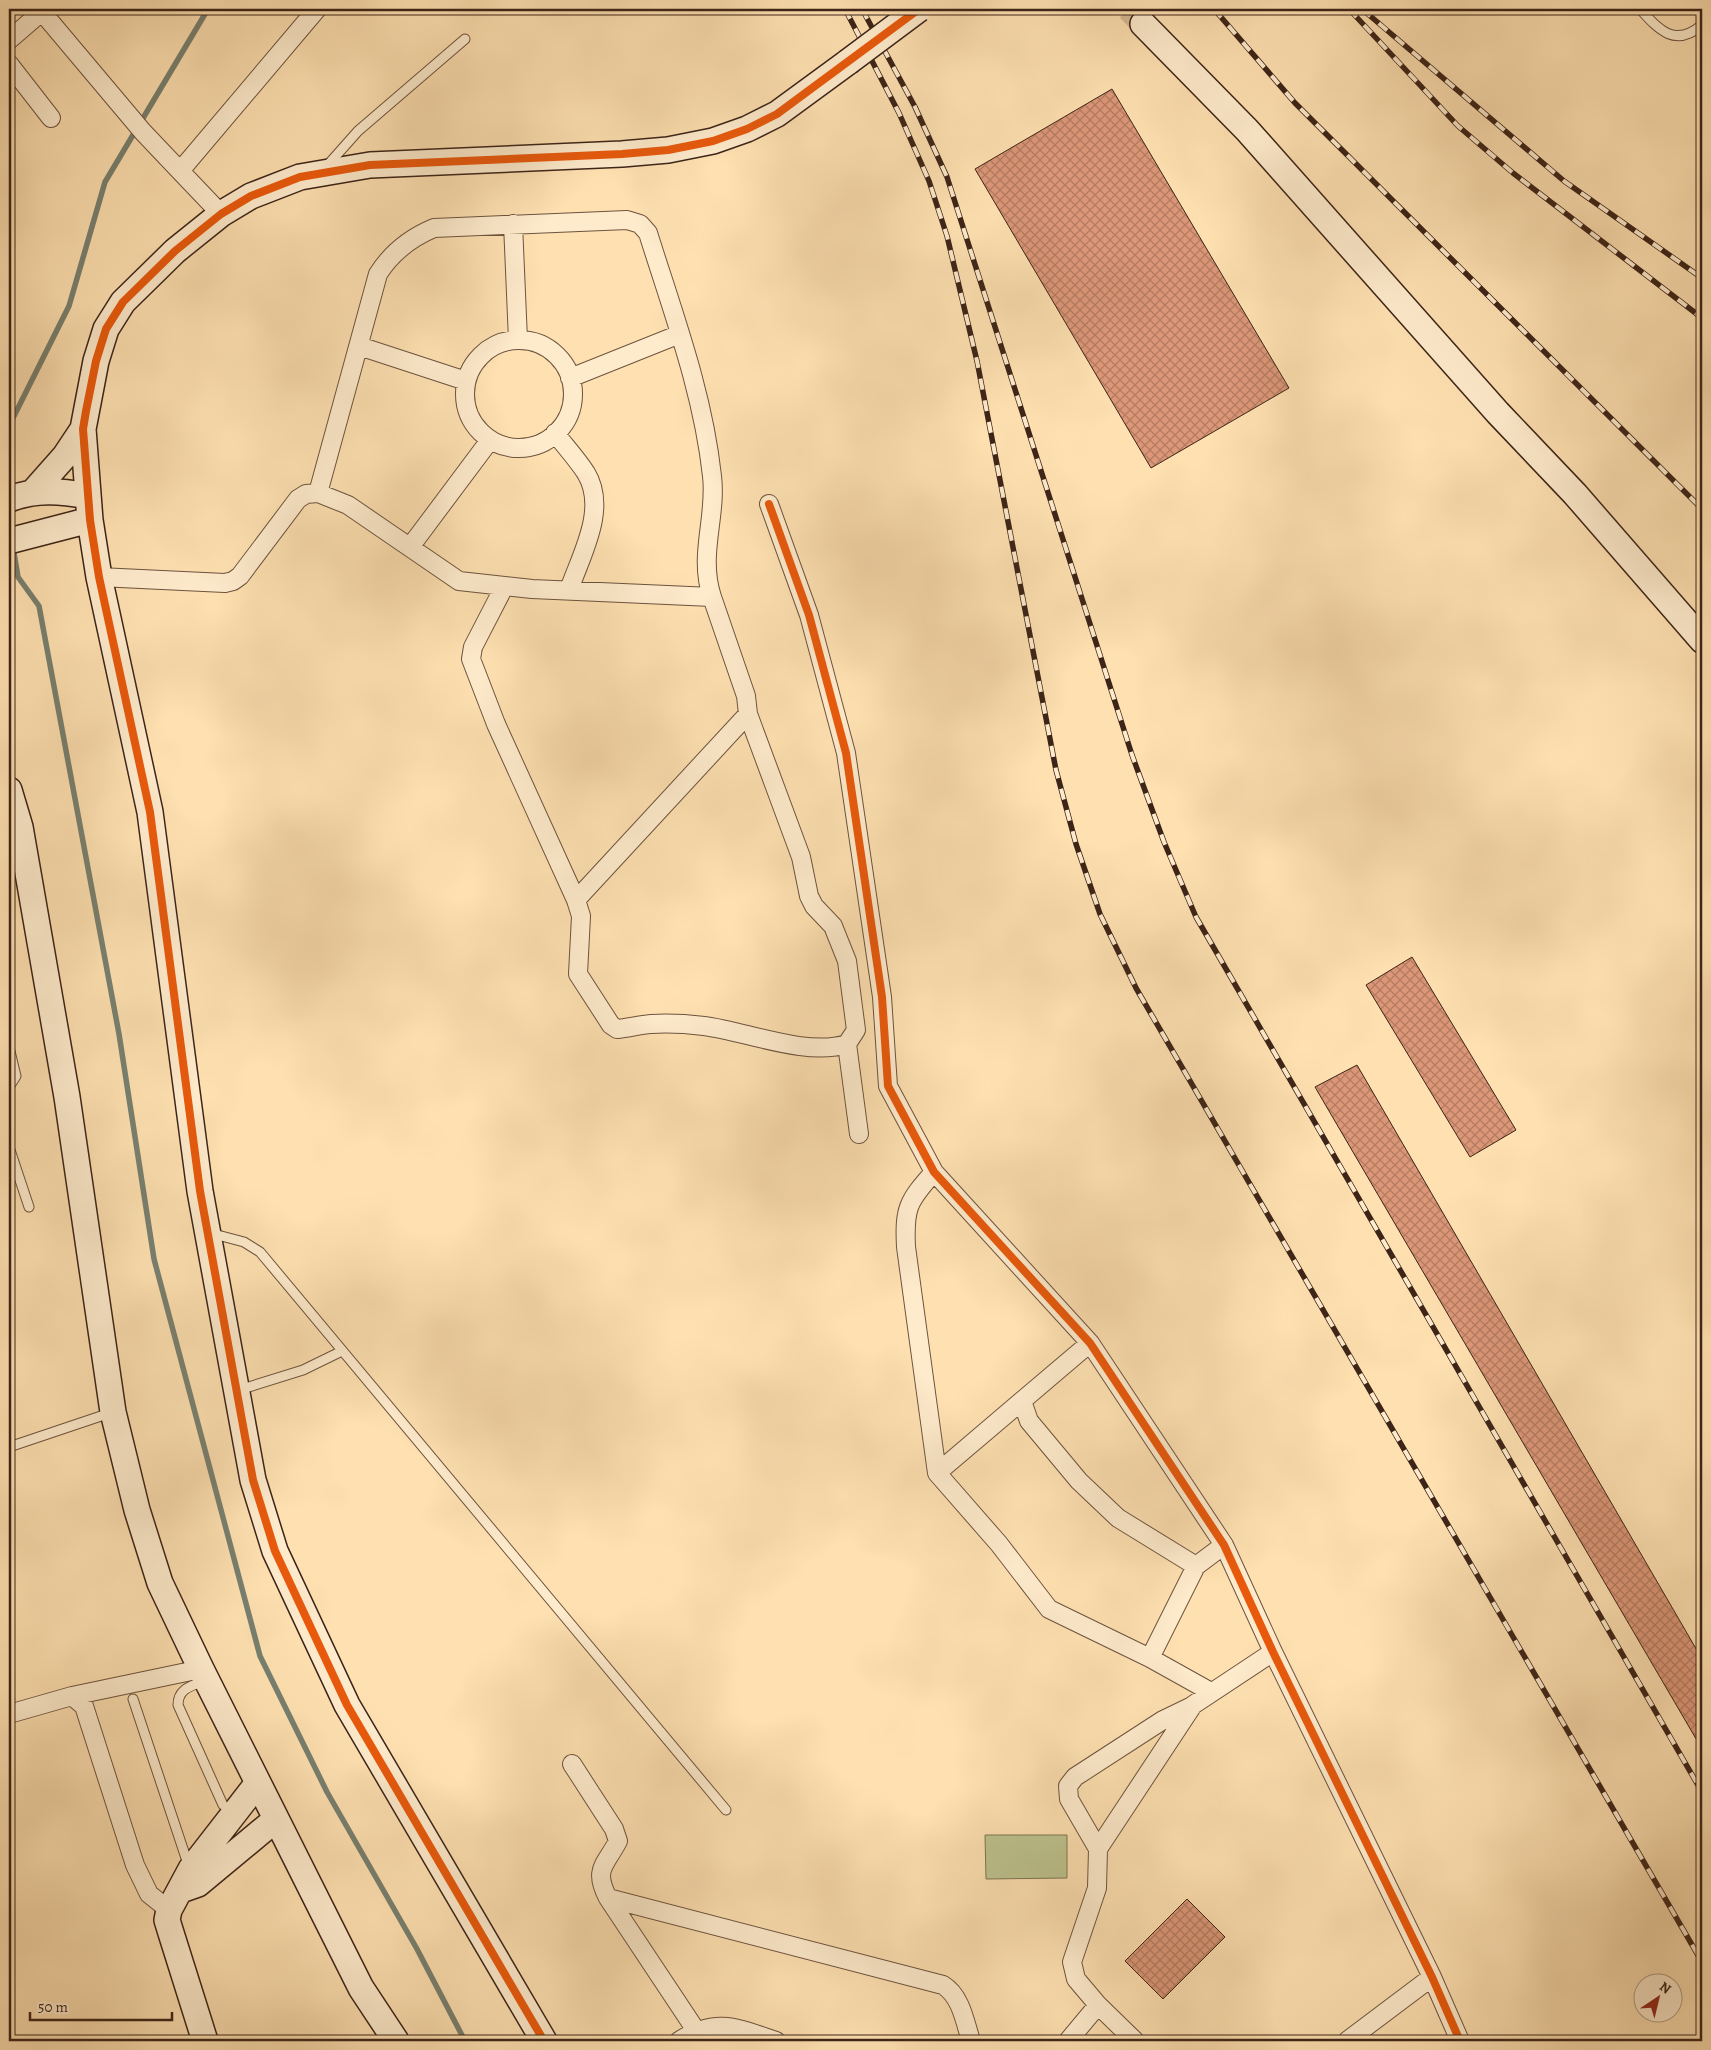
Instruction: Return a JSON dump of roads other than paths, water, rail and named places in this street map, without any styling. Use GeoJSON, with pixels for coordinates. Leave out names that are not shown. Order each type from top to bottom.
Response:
{"type":"FeatureCollection","features":[{"type":"Feature","properties":{"kind":"street"},"geometry":{"type":"LineString","coordinates":[[180,171],[317,9]]}},
{"type":"Feature","properties":{"kind":"street"},"geometry":{"type":"LineString","coordinates":[[544,2041],[348,1705],[275,1551],[253,1480],[200,1191],[150,812],[99,577],[90,520],[83,429],[96,361],[106,329],[124,302],[146,277],[221,214],[251,196],[276,185],[321,172],[370,165],[668,150],[713,141],[747,129],[777,114],[919,9]]}},
{"type":"Feature","properties":{"kind":"street"},"geometry":{"type":"LineString","coordinates":[[9,40],[44,10],[143,132],[221,214]]}},
{"type":"Feature","properties":{"kind":"street"},"geometry":{"type":"LineString","coordinates":[[1143,24],[1253,137],[1498,413],[1575,494],[1702,640]]}},
{"type":"Feature","properties":{"kind":"street"},"geometry":{"type":"LineString","coordinates":[[9,64],[51,118]]}},
{"type":"Feature","properties":{"kind":"street"},"geometry":{"type":"LineString","coordinates":[[318,493],[378,274],[386,261],[402,245],[418,234],[434,228],[627,220],[640,224],[648,233],[699,396],[712,477],[706,544],[708,585],[746,696],[748,714],[801,857],[809,896],[814,906],[833,926],[847,961],[856,1030],[847,1044],[839,1047],[802,1045],[765,1040],[706,1026],[651,1024],[617,1029],[611,1025],[578,974],[582,916],[496,724],[471,659],[473,647],[504,587]]}},
{"type":"Feature","properties":{"kind":"street"},"geometry":{"type":"LineString","coordinates":[[513,224],[518,340]]}},
{"type":"Feature","properties":{"kind":"street"},"geometry":{"type":"LineString","coordinates":[[570,378],[680,334]]}},
{"type":"Feature","properties":{"kind":"street"},"geometry":{"type":"LineString","coordinates":[[518,340],[535,343],[551,351],[563,363],[570,378],[573,392],[572,405],[567,418],[555,433],[538,444],[526,447],[502,445],[490,440],[472,420],[465,394],[466,381],[474,364],[485,352],[501,343],[518,340]]}},
{"type":"Feature","properties":{"kind":"street"},"geometry":{"type":"LineString","coordinates":[[359,346],[466,381]]}},
{"type":"Feature","properties":{"kind":"street"},"geometry":{"type":"LineString","coordinates":[[22,494],[51,472],[83,429]]}},
{"type":"Feature","properties":{"kind":"street"},"geometry":{"type":"LineString","coordinates":[[555,433],[586,474],[592,487],[595,504],[593,519],[569,590]]}},
{"type":"Feature","properties":{"kind":"street"},"geometry":{"type":"LineString","coordinates":[[410,547],[490,440]]}},
{"type":"Feature","properties":{"kind":"street"},"geometry":{"type":"LineString","coordinates":[[22,494],[60,491],[88,496]]}},
{"type":"Feature","properties":{"kind":"street"},"geometry":{"type":"LineString","coordinates":[[99,577],[225,583],[233,581],[240,576],[298,499],[306,494],[318,493],[348,504],[458,580],[504,587],[712,597]]}},
{"type":"Feature","properties":{"kind":"street"},"geometry":{"type":"LineString","coordinates":[[769,504],[809,615],[846,753],[882,996],[888,1086],[934,1172],[1090,1343],[1224,1545],[1432,1977],[1460,2041]]}},
{"type":"Feature","properties":{"kind":"street"},"geometry":{"type":"LineString","coordinates":[[9,541],[90,520]]}},
{"type":"Feature","properties":{"kind":"street"},"geometry":{"type":"LineString","coordinates":[[576,900],[748,714]]}},
{"type":"Feature","properties":{"kind":"street"},"geometry":{"type":"LineString","coordinates":[[9,790],[22,836],[64,1078],[113,1412],[137,1510],[160,1583],[203,1675],[361,1988],[396,2041]]}},
{"type":"Feature","properties":{"kind":"street"},"geometry":{"type":"LineString","coordinates":[[847,1044],[858,1134]]}},
{"type":"Feature","properties":{"kind":"street"},"geometry":{"type":"LineString","coordinates":[[934,1172],[912,1197],[905,1219],[906,1247],[937,1473],[999,1544],[1050,1609],[1150,1658],[1211,1692]]}},
{"type":"Feature","properties":{"kind":"street"},"geometry":{"type":"LineString","coordinates":[[937,1473],[1090,1343]]}},
{"type":"Feature","properties":{"kind":"street"},"geometry":{"type":"LineString","coordinates":[[1022,1401],[1029,1421],[1079,1481],[1118,1518],[1196,1566]]}},
{"type":"Feature","properties":{"kind":"street"},"geometry":{"type":"LineString","coordinates":[[1150,1658],[1196,1566],[1224,1545]]}},
{"type":"Feature","properties":{"kind":"street"},"geometry":{"type":"LineString","coordinates":[[1135,2041],[1098,2006],[1076,1979],[1072,1962],[1097,1888],[1098,1849],[1069,1799],[1068,1786],[1075,1777],[1163,1720],[1193,1705],[1274,1652]]}},
{"type":"Feature","properties":{"kind":"street"},"geometry":{"type":"LineString","coordinates":[[9,1714],[72,1696],[203,1675]]}},
{"type":"Feature","properties":{"kind":"street"},"geometry":{"type":"LineString","coordinates":[[72,1696],[84,1706],[135,1865],[149,1894],[180,1890],[198,1884],[275,1820]]}},
{"type":"Feature","properties":{"kind":"street"},"geometry":{"type":"LineString","coordinates":[[1098,1849],[1193,1705]]}},
{"type":"Feature","properties":{"kind":"street"},"geometry":{"type":"LineString","coordinates":[[572,1764],[614,1829],[618,1841],[604,1863],[600,1874],[600,1883],[699,2036]]}},
{"type":"Feature","properties":{"kind":"street"},"geometry":{"type":"LineString","coordinates":[[205,2041],[167,1920],[180,1890],[257,1784]]}},
{"type":"Feature","properties":{"kind":"street"},"geometry":{"type":"LineString","coordinates":[[608,1898],[943,1985],[952,1990],[971,2041]]}},
{"type":"Feature","properties":{"kind":"street"},"geometry":{"type":"LineString","coordinates":[[1347,2041],[1432,1977]]}},
{"type":"Feature","properties":{"kind":"street"},"geometry":{"type":"LineString","coordinates":[[1068,2041],[1098,2006]]}},
{"type":"Feature","properties":{"kind":"street"},"geometry":{"type":"LineString","coordinates":[[678,2041],[699,2036],[725,2026],[776,2041]]}},
{"type":"Feature","properties":{"kind":"lane"},"geometry":{"type":"LineString","coordinates":[[1640,9],[1655,26],[1669,36],[1682,36],[1702,25]]}},
{"type":"Feature","properties":{"kind":"lane"},"geometry":{"type":"LineString","coordinates":[[321,172],[358,131],[465,39]]}},
{"type":"Feature","properties":{"kind":"lane"},"geometry":{"type":"LineString","coordinates":[[9,1047],[16,1076],[9,1088]]}},
{"type":"Feature","properties":{"kind":"lane"},"geometry":{"type":"LineString","coordinates":[[9,1147],[29,1207]]}},
{"type":"Feature","properties":{"kind":"lane"},"geometry":{"type":"LineString","coordinates":[[208,1232],[244,1242],[260,1252],[726,1810]]}},
{"type":"Feature","properties":{"kind":"lane"},"geometry":{"type":"LineString","coordinates":[[236,1391],[303,1370],[342,1351]]}},
{"type":"Feature","properties":{"kind":"lane"},"geometry":{"type":"LineString","coordinates":[[9,1447],[113,1412]]}},
{"type":"Feature","properties":{"kind":"lane"},"geometry":{"type":"LineString","coordinates":[[203,1675],[182,1691],[178,1697],[178,1705],[223,1805]]}},
{"type":"Feature","properties":{"kind":"lane"},"geometry":{"type":"LineString","coordinates":[[133,1698],[180,1890]]}},
{"type":"Feature","properties":{"kind":"waterway"},"geometry":{"type":"LineString","coordinates":[[9,426],[69,306],[105,182],[208,9]]}},
{"type":"Feature","properties":{"kind":"waterway"},"geometry":{"type":"LineString","coordinates":[[9,515],[11,533]]}},
{"type":"Feature","properties":{"kind":"waterway"},"geometry":{"type":"LineString","coordinates":[[13,547],[18,577],[39,606],[119,1034],[154,1259],[260,1656],[327,1792],[417,1949],[465,2041]]}},
{"type":"Feature","properties":{"kind":"tunnel"},"geometry":{"type":"LineString","coordinates":[[1129,9],[1143,24]]}},
{"type":"Feature","properties":{"kind":"railway"},"geometry":{"type":"LineString","coordinates":[[845,9],[899,113],[929,181],[947,236],[977,361],[1056,770],[1076,844],[1100,914],[1136,988],[1702,1962]]}},
{"type":"Feature","properties":{"kind":"railway"},"geometry":{"type":"LineString","coordinates":[[862,9],[915,107],[947,177],[1132,755],[1164,842],[1196,917],[1702,1792]]}},
{"type":"Feature","properties":{"kind":"railway"},"geometry":{"type":"LineString","coordinates":[[1214,9],[1295,103],[1702,509]]}},
{"type":"Feature","properties":{"kind":"railway"},"geometry":{"type":"LineString","coordinates":[[1349,9],[1458,126],[1513,173],[1702,318]]}},
{"type":"Feature","properties":{"kind":"railway"},"geometry":{"type":"LineString","coordinates":[[1362,9],[1564,181],[1702,278]]}}]}
